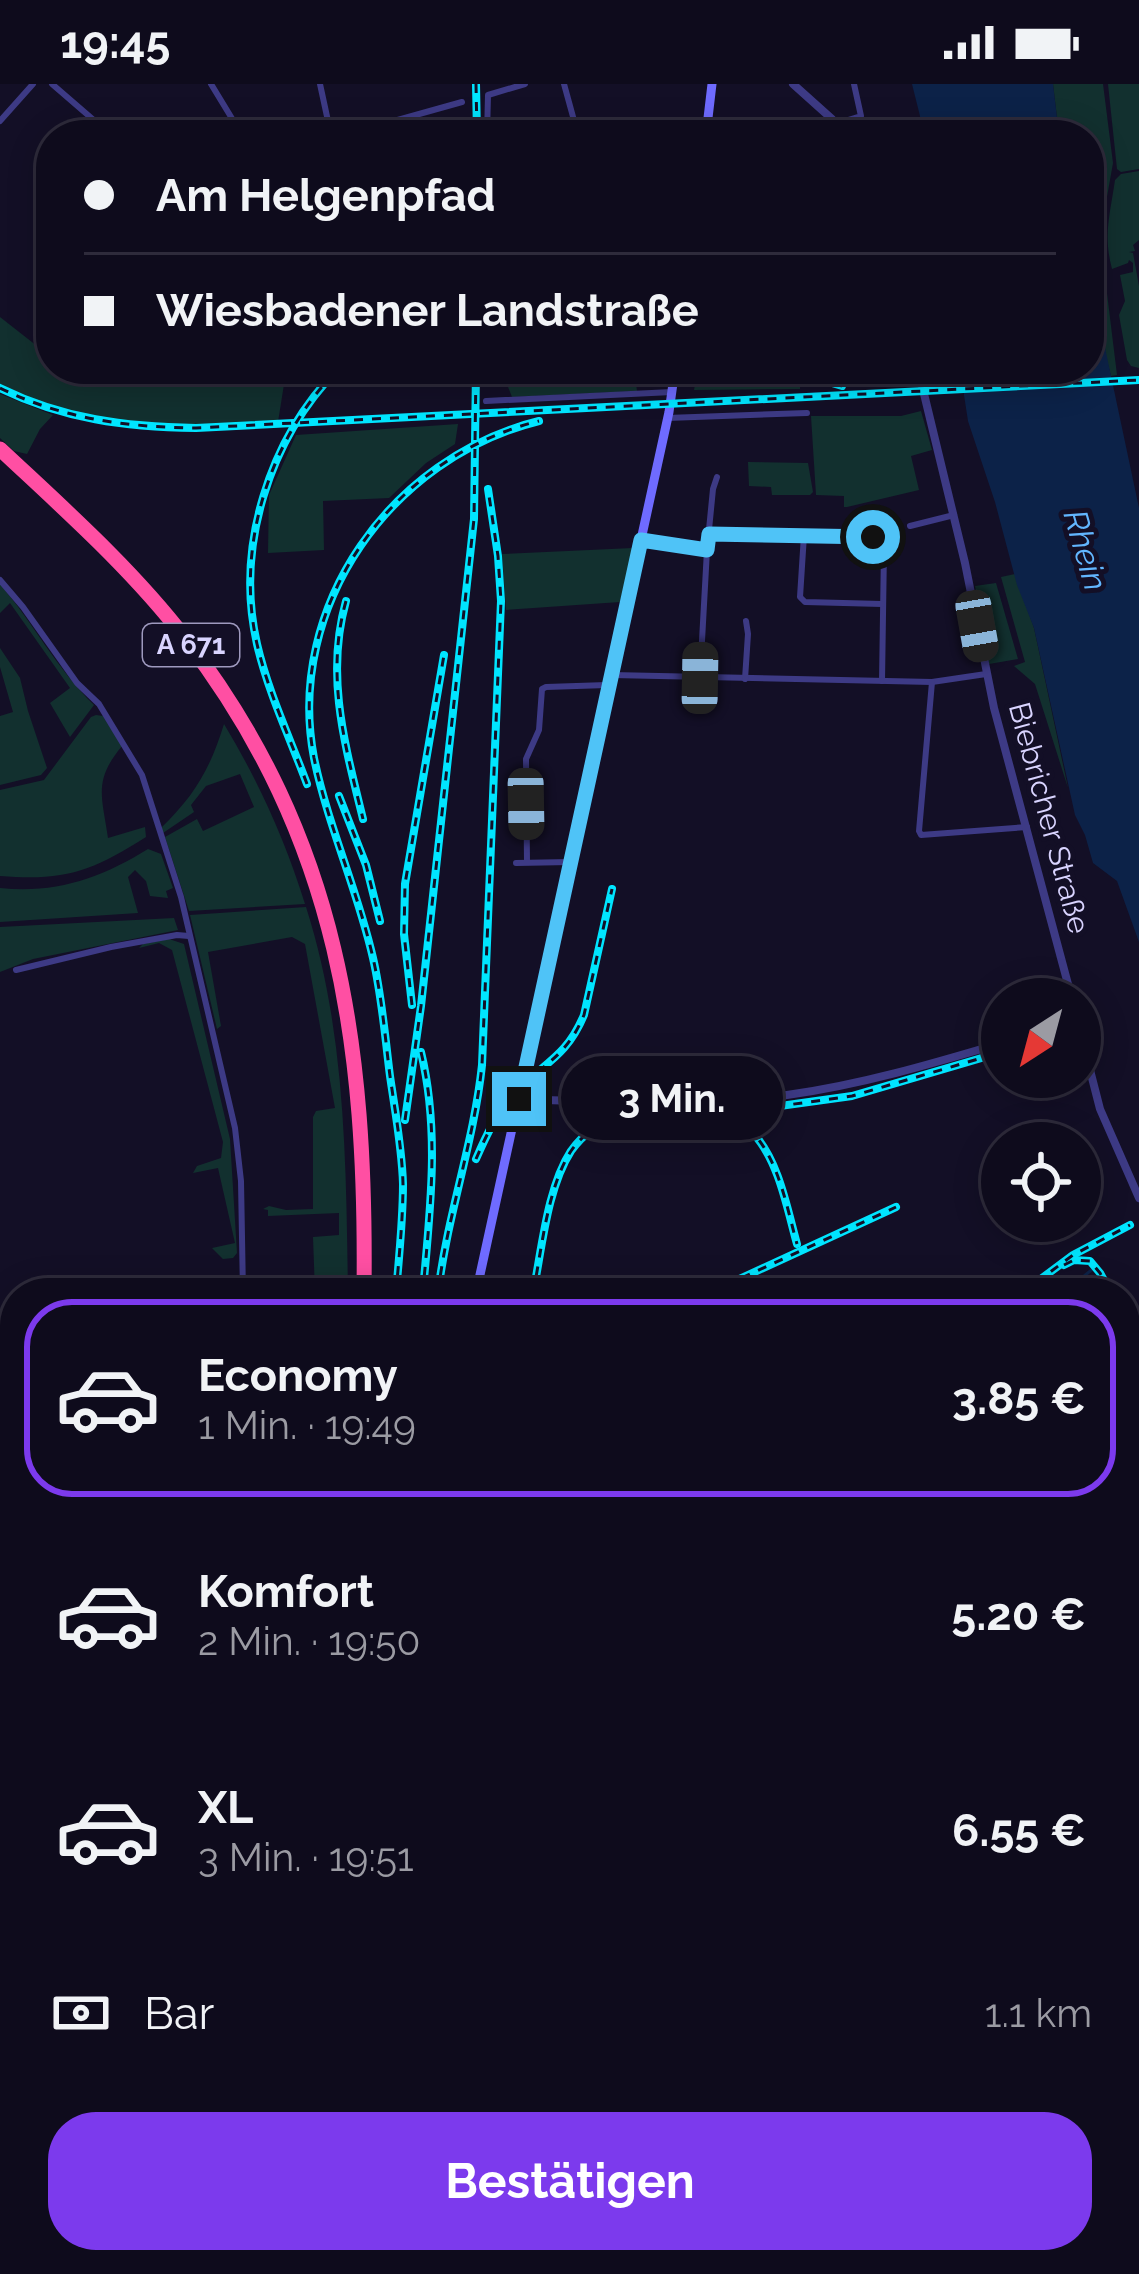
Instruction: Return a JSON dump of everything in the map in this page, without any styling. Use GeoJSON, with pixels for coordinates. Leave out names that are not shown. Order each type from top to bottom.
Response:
{"type":"FeatureCollection","features":[{"type":"Feature","properties":{"kind":"highway","name":"A 671"},"geometry":{"type":"LineString","coordinates":[[0,449],[120,564],[183,635],[212,674],[283,798],[345,995],[363,1187],[360,1278]]}},
{"type":"Feature","properties":{"kind":"highway","name":"A 671"},"geometry":{"type":"LineString","coordinates":[[0,461],[115,570],[176,641],[254,759],[314,887]]}},
{"type":"Feature","properties":{"kind":"main road"},"geometry":{"type":"LineString","coordinates":[[708,120],[712,84]]}},
{"type":"Feature","properties":{"kind":"main road"},"geometry":{"type":"LineString","coordinates":[[479,1278],[673,384]]}},
{"type":"Feature","properties":{"kind":"street"},"geometry":{"type":"LineString","coordinates":[[0,121],[33,84]]}},
{"type":"Feature","properties":{"kind":"street"},"geometry":{"type":"LineString","coordinates":[[52,84],[94,120]]}},
{"type":"Feature","properties":{"kind":"street"},"geometry":{"type":"LineString","coordinates":[[211,84],[233,120]]}},
{"type":"Feature","properties":{"kind":"street"},"geometry":{"type":"LineString","coordinates":[[320,84],[328,120]]}},
{"type":"Feature","properties":{"kind":"street"},"geometry":{"type":"LineString","coordinates":[[487,120],[488,95],[525,84]]}},
{"type":"Feature","properties":{"kind":"street"},"geometry":{"type":"LineString","coordinates":[[564,84],[574,120]]}},
{"type":"Feature","properties":{"kind":"street"},"geometry":{"type":"LineString","coordinates":[[793,84],[831,120]]}},
{"type":"Feature","properties":{"kind":"street"},"geometry":{"type":"LineString","coordinates":[[848,120],[861,116],[854,84]]}},
{"type":"Feature","properties":{"kind":"street"},"geometry":{"type":"LineString","coordinates":[[407,120],[462,102]]}},
{"type":"Feature","properties":{"kind":"street","name":"Biebricher Straße"},"geometry":{"type":"LineString","coordinates":[[922,384],[986,674],[1067,978]]}},
{"type":"Feature","properties":{"kind":"street"},"geometry":{"type":"LineString","coordinates":[[486,401],[672,392]]}},
{"type":"Feature","properties":{"kind":"street"},"geometry":{"type":"LineString","coordinates":[[668,415],[807,413]]}},
{"type":"Feature","properties":{"kind":"street"},"geometry":{"type":"LineString","coordinates":[[700,678],[712,489],[717,477]]}},
{"type":"Feature","properties":{"kind":"street"},"geometry":{"type":"LineString","coordinates":[[910,526],[954,515]]}},
{"type":"Feature","properties":{"kind":"street"},"geometry":{"type":"LineString","coordinates":[[709,534],[880,540],[884,550],[881,681]]}},
{"type":"Feature","properties":{"kind":"street"},"geometry":{"type":"LineString","coordinates":[[804,535],[800,597],[805,602],[883,604]]}},
{"type":"Feature","properties":{"kind":"street"},"geometry":{"type":"LineString","coordinates":[[641,540],[707,550]]}},
{"type":"Feature","properties":{"kind":"street"},"geometry":{"type":"LineString","coordinates":[[0,580],[77,683],[99,704],[142,775],[181,897],[236,1127],[243,1278]]}},
{"type":"Feature","properties":{"kind":"street"},"geometry":{"type":"LineString","coordinates":[[745,679],[746,622]]}},
{"type":"Feature","properties":{"kind":"street"},"geometry":{"type":"LineString","coordinates":[[527,862],[526,759],[539,730],[542,689],[546,687],[700,678],[932,682],[986,674]]}},
{"type":"Feature","properties":{"kind":"street"},"geometry":{"type":"LineString","coordinates":[[932,682],[921,835],[1027,827]]}},
{"type":"Feature","properties":{"kind":"street"},"geometry":{"type":"LineString","coordinates":[[516,863],[571,862]]}},
{"type":"Feature","properties":{"kind":"street"},"geometry":{"type":"LineString","coordinates":[[16,970],[189,932]]}},
{"type":"Feature","properties":{"kind":"street"},"geometry":{"type":"LineString","coordinates":[[519,1099],[710,1101],[784,1095],[902,1072],[981,1048]]}},
{"type":"Feature","properties":{"kind":"street"},"geometry":{"type":"LineString","coordinates":[[1098,1098],[1139,1198]]}},
{"type":"Feature","properties":{"kind":"green space"},"geometry":{"type":"Polygon","coordinates":[[[1053,84],[1103,84],[1113,163],[1104,214],[1104,120],[1057,120],[1053,84]]]}},
{"type":"Feature","properties":{"kind":"green space"},"geometry":{"type":"Polygon","coordinates":[[[1108,84],[1139,84],[1139,169],[1117,169],[1108,84]]]}},
{"type":"Feature","properties":{"kind":"green space"},"geometry":{"type":"Polygon","coordinates":[[[1139,171],[1139,240],[1133,245],[1135,251],[1129,252],[1133,253],[1139,286],[1139,368],[1127,360],[1119,315],[1125,301],[1120,275],[1133,272],[1133,263],[1129,260],[1112,269],[1108,235],[1115,180],[1139,171]]]}},
{"type":"Feature","properties":{"kind":"green space"},"geometry":{"type":"Polygon","coordinates":[[[1104,269],[1117,375],[1111,376],[1104,349],[1104,269]]]}},
{"type":"Feature","properties":{"kind":"green space"},"geometry":{"type":"Polygon","coordinates":[[[0,317],[36,345],[36,384],[284,384],[278,422],[171,427],[66,410],[0,384],[0,317]]]}},
{"type":"Feature","properties":{"kind":"green space"},"geometry":{"type":"Polygon","coordinates":[[[507,384],[636,384],[637,391],[512,397],[507,384]]]}},
{"type":"Feature","properties":{"kind":"green space"},"geometry":{"type":"Polygon","coordinates":[[[695,384],[800,384],[800,389],[694,390],[695,384]]]}},
{"type":"Feature","properties":{"kind":"green space"},"geometry":{"type":"Polygon","coordinates":[[[0,394],[53,415],[27,454],[14,451],[0,438],[0,394]]]}},
{"type":"Feature","properties":{"kind":"green space"},"geometry":{"type":"Polygon","coordinates":[[[921,411],[932,450],[911,456],[919,490],[847,507],[844,496],[816,495],[811,416],[901,416],[921,411]]]}},
{"type":"Feature","properties":{"kind":"green space"},"geometry":{"type":"Polygon","coordinates":[[[458,424],[455,444],[426,463],[389,498],[323,501],[324,550],[268,553],[269,495],[296,435],[458,424]]]}},
{"type":"Feature","properties":{"kind":"green space"},"geometry":{"type":"Polygon","coordinates":[[[748,462],[808,463],[813,492],[772,495],[771,487],[749,486],[748,462]]]}},
{"type":"Feature","properties":{"kind":"green space"},"geometry":{"type":"Polygon","coordinates":[[[633,548],[620,602],[506,610],[502,554],[633,548]]]}},
{"type":"Feature","properties":{"kind":"green space"},"geometry":{"type":"Polygon","coordinates":[[[1015,574],[1034,628],[1068,788],[1035,684],[1014,666],[1025,662],[1001,577],[1015,574]]]}},
{"type":"Feature","properties":{"kind":"green space"},"geometry":{"type":"Polygon","coordinates":[[[996,583],[1018,659],[989,664],[975,586],[996,583]]]}},
{"type":"Feature","properties":{"kind":"green space"},"geometry":{"type":"Polygon","coordinates":[[[0,584],[94,705],[70,737],[50,703],[70,688],[10,603],[0,613],[0,584]]]}},
{"type":"Feature","properties":{"kind":"green space"},"geometry":{"type":"Polygon","coordinates":[[[0,648],[20,678],[47,768],[41,775],[0,785],[0,716],[13,712],[0,667],[0,648]]]}},
{"type":"Feature","properties":{"kind":"green space"},"geometry":{"type":"Polygon","coordinates":[[[96,715],[103,716],[122,746],[103,779],[108,838],[145,827],[146,837],[77,872],[0,876],[0,790],[44,780],[96,715]]]}},
{"type":"Feature","properties":{"kind":"green space"},"geometry":{"type":"Polygon","coordinates":[[[224,724],[270,812],[305,904],[189,911],[165,837],[197,819],[203,831],[254,807],[240,774],[206,786],[191,805],[194,812],[163,833],[161,828],[200,780],[224,724]]]}},
{"type":"Feature","properties":{"kind":"green space"},"geometry":{"type":"Polygon","coordinates":[[[148,849],[161,854],[173,888],[166,891],[168,898],[150,896],[146,881],[135,870],[128,877],[138,913],[0,922],[0,888],[40,889],[77,882],[148,849]]]}},
{"type":"Feature","properties":{"kind":"green space"},"geometry":{"type":"Polygon","coordinates":[[[306,907],[336,1050],[348,1278],[314,1278],[313,1237],[339,1235],[339,1213],[268,1216],[263,1209],[313,1209],[313,1117],[316,1111],[335,1108],[305,944],[292,937],[208,952],[221,1026],[217,1029],[190,915],[306,907]]]}},
{"type":"Feature","properties":{"kind":"green space"},"geometry":{"type":"Polygon","coordinates":[[[174,918],[178,930],[33,959],[0,972],[0,927],[174,918]]]}},
{"type":"Feature","properties":{"kind":"green space"},"geometry":{"type":"Polygon","coordinates":[[[169,939],[184,944],[230,1139],[237,1253],[233,1258],[223,1259],[212,1248],[235,1243],[218,1168],[193,1173],[197,1166],[221,1158],[223,1142],[172,950],[159,943],[139,948],[169,939]]]}},
{"type":"Feature","properties":{"kind":"water"},"geometry":{"type":"Polygon","coordinates":[[[912,84],[1053,84],[1057,120],[920,120],[912,84]]]}},
{"type":"Feature","properties":{"kind":"water","name":"Rhein"},"geometry":{"type":"Polygon","coordinates":[[[1104,343],[1139,508],[1139,942],[1117,881],[1093,863],[1075,815],[1034,628],[968,421],[962,384],[1104,384],[1104,343]]]}},
{"type":"Feature","properties":{"kind":"waterway"},"geometry":{"type":"LineString","coordinates":[[1082,1278],[1094,1268]]}},
{"type":"Feature","properties":{"kind":"railway"},"geometry":{"type":"LineString","coordinates":[[476,84],[477,120]]}},
{"type":"Feature","properties":{"kind":"railway"},"geometry":{"type":"LineString","coordinates":[[1104,382],[1139,380]]}},
{"type":"Feature","properties":{"kind":"railway"},"geometry":{"type":"LineString","coordinates":[[307,784],[257,644],[251,570],[263,496],[276,461],[325,384]]}},
{"type":"Feature","properties":{"kind":"railway"},"geometry":{"type":"LineString","coordinates":[[405,1120],[474,519],[476,384]]}},
{"type":"Feature","properties":{"kind":"railway"},"geometry":{"type":"LineString","coordinates":[[835,384],[842,386]]}},
{"type":"Feature","properties":{"kind":"railway"},"geometry":{"type":"LineString","coordinates":[[0,388],[95,419],[196,428],[1060,384]]}},
{"type":"Feature","properties":{"kind":"railway"},"geometry":{"type":"LineString","coordinates":[[397,1278],[403,1198],[400,1143],[373,958],[314,758],[309,701],[316,646],[334,594],[360,546],[396,503],[438,467],[486,440],[539,421]]}},
{"type":"Feature","properties":{"kind":"railway"},"geometry":{"type":"LineString","coordinates":[[441,1278],[482,1065],[501,601],[488,489]]}},
{"type":"Feature","properties":{"kind":"railway"},"geometry":{"type":"LineString","coordinates":[[346,601],[337,683],[363,819]]}},
{"type":"Feature","properties":{"kind":"railway"},"geometry":{"type":"LineString","coordinates":[[412,1005],[404,934],[405,884],[444,655]]}},
{"type":"Feature","properties":{"kind":"railway"},"geometry":{"type":"LineString","coordinates":[[339,796],[366,865],[380,921]]}},
{"type":"Feature","properties":{"kind":"railway"},"geometry":{"type":"LineString","coordinates":[[476,1159],[509,1100],[562,1051],[577,1029],[612,889]]}},
{"type":"Feature","properties":{"kind":"railway"},"geometry":{"type":"LineString","coordinates":[[421,1052],[432,1137],[424,1278]]}},
{"type":"Feature","properties":{"kind":"railway"},"geometry":{"type":"LineString","coordinates":[[722,1114],[852,1096],[981,1058]]}},
{"type":"Feature","properties":{"kind":"railway"},"geometry":{"type":"LineString","coordinates":[[536,1278],[551,1201],[571,1151],[600,1124],[637,1109],[672,1106],[710,1111],[753,1133],[776,1171],[797,1244]]}},
{"type":"Feature","properties":{"kind":"railway"},"geometry":{"type":"LineString","coordinates":[[742,1278],[896,1207]]}},
{"type":"Feature","properties":{"kind":"railway"},"geometry":{"type":"LineString","coordinates":[[1042,1278],[1073,1255],[1130,1225]]}},
{"type":"Feature","properties":{"kind":"railway"},"geometry":{"type":"LineString","coordinates":[[1064,1265],[1090,1261],[1103,1278]]}},
{"type":"Feature","properties":{"kind":"route"},"geometry":{"type":"LineString","coordinates":[[519,1099],[641,540],[707,550],[709,534],[873,537]]}}]}
